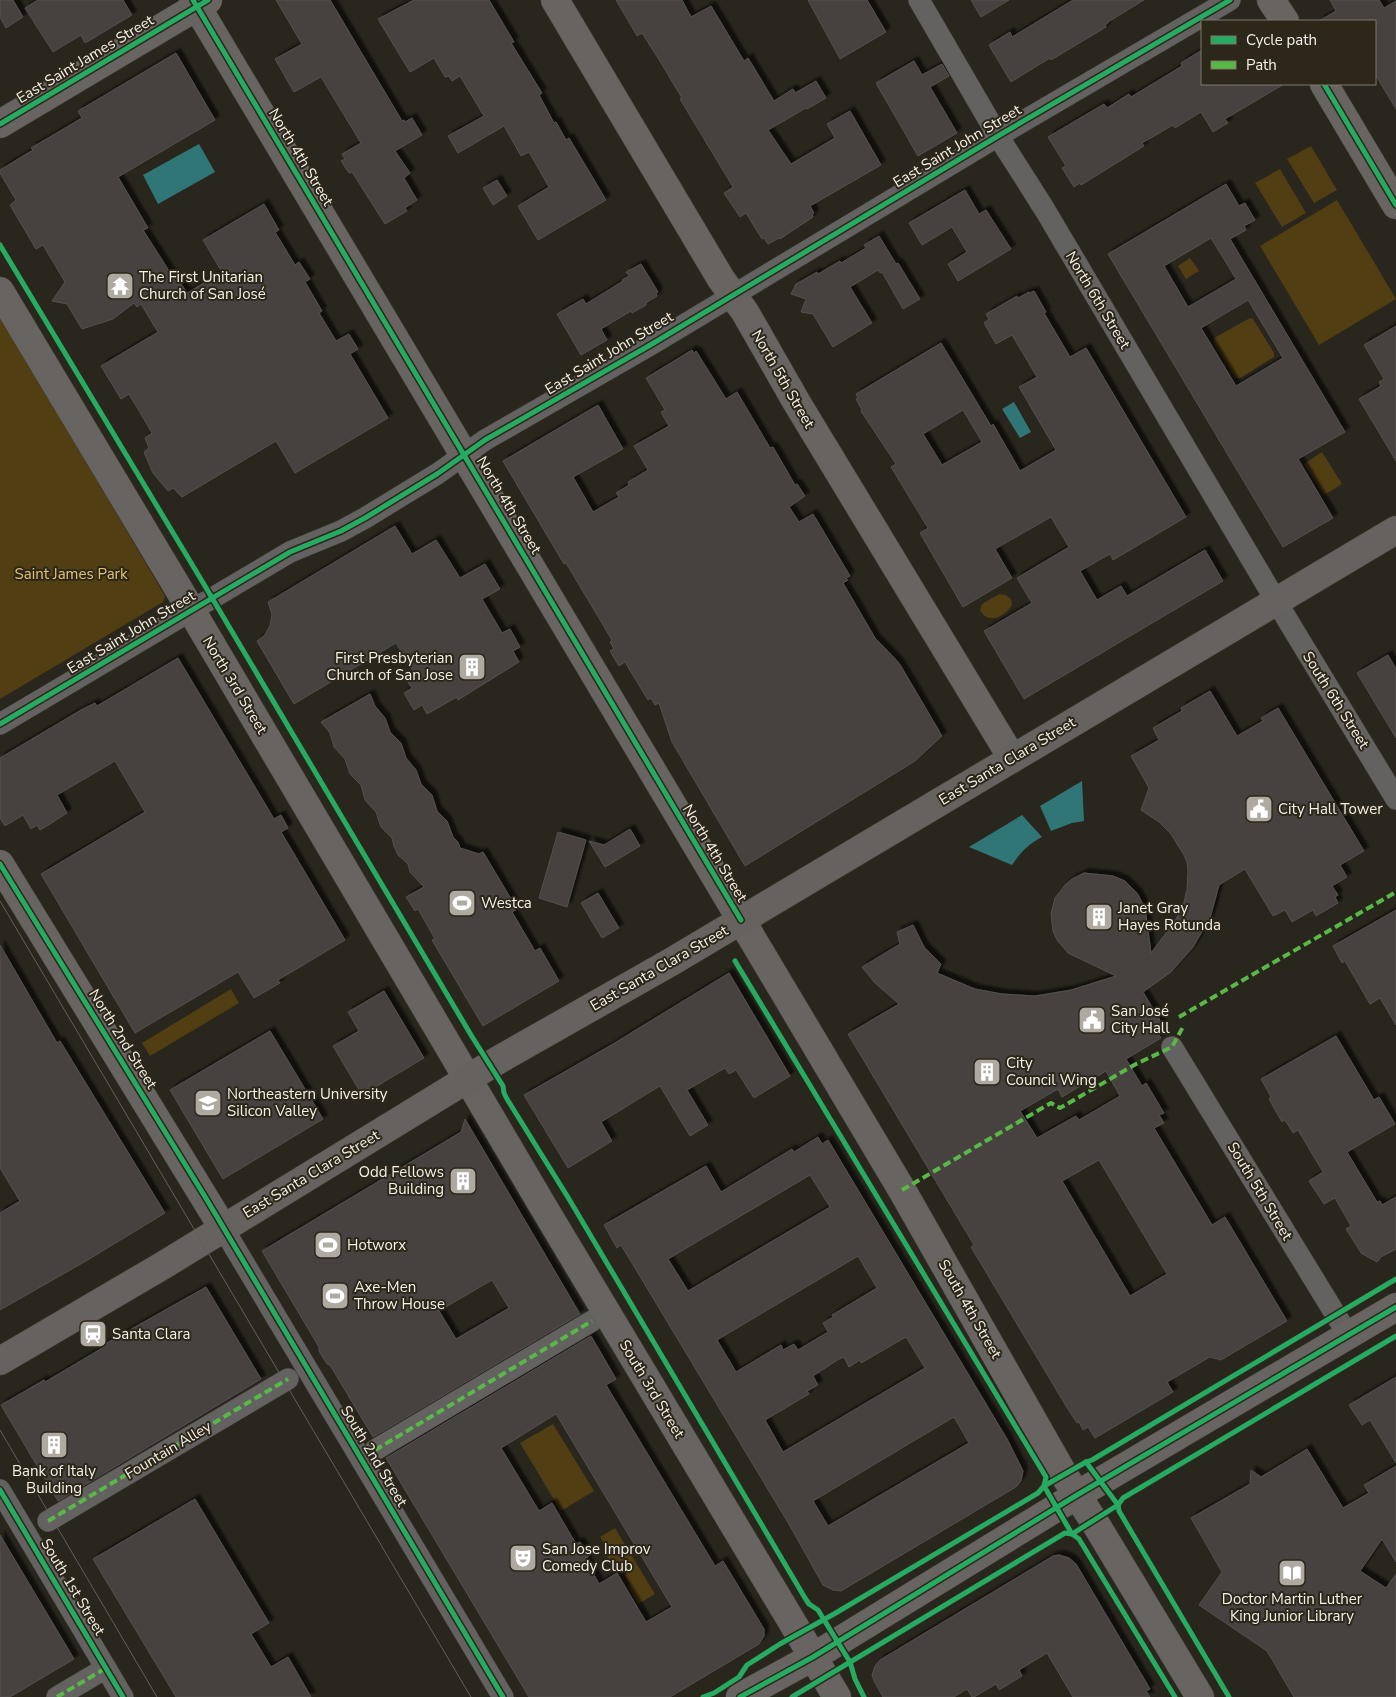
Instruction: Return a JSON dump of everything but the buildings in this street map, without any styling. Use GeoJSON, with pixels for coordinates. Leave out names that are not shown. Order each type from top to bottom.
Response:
{"type":"FeatureCollection","features":[{"type":"Feature","properties":{"kind":"main road","name":"East Santa Clara Street"},"geometry":{"type":"LineString","coordinates":[[0,1361],[154,1271],[500,1059],[671,962],[1396,530]]}},
{"type":"Feature","properties":{"kind":"street","name":"North 5th Street"},"geometry":{"type":"LineString","coordinates":[[555,0],[721,279],[745,312],[796,403],[1012,758]]}},
{"type":"Feature","properties":{"kind":"street","name":"North 6th Street"},"geometry":{"type":"LineString","coordinates":[[918,0],[998,136],[1045,210],[1276,601]]}},
{"type":"Feature","properties":{"kind":"street","name":"East Saint John Street"},"geometry":{"type":"LineString","coordinates":[[0,724],[290,552],[341,531],[365,518],[465,455],[485,440],[652,344],[732,294],[1230,0]]}},
{"type":"Feature","properties":{"kind":"street"},"geometry":{"type":"LineString","coordinates":[[1271,0],[1284,20]]}},
{"type":"Feature","properties":{"kind":"street","name":"East Saint James Street"},"geometry":{"type":"LineString","coordinates":[[0,124],[199,2]]}},
{"type":"Feature","properties":{"kind":"street","name":"North 4th Street"},"geometry":{"type":"LineString","coordinates":[[199,2],[741,920]]}},
{"type":"Feature","properties":{"kind":"street"},"geometry":{"type":"LineString","coordinates":[[1325,85],[1396,205]]}},
{"type":"Feature","properties":{"kind":"street","name":"North 3rd Street"},"geometry":{"type":"LineString","coordinates":[[0,291],[469,1079]]}},
{"type":"Feature","properties":{"kind":"street","name":"South 6th Street"},"geometry":{"type":"LineString","coordinates":[[1276,601],[1396,800]]}},
{"type":"Feature","properties":{"kind":"street","name":"North 2nd Street"},"geometry":{"type":"LineString","coordinates":[[0,864],[223,1228]]}},
{"type":"Feature","properties":{"kind":"street","name":"South 4th Street"},"geometry":{"type":"LineString","coordinates":[[741,920],[902,1190],[1077,1496],[1200,1697]]}},
{"type":"Feature","properties":{"kind":"street","name":"South 5th Street"},"geometry":{"type":"LineString","coordinates":[[1172,1047],[1348,1335]]}},
{"type":"Feature","properties":{"kind":"street","name":"South 3rd Street"},"geometry":{"type":"LineString","coordinates":[[469,1079],[837,1697]]}},
{"type":"Feature","properties":{"kind":"street","name":"South 2nd Street"},"geometry":{"type":"LineString","coordinates":[[223,1228],[503,1697]]}},
{"type":"Feature","properties":{"kind":"street"},"geometry":{"type":"LineString","coordinates":[[740,1697],[813,1657],[1077,1496],[1396,1307]]}},
{"type":"Feature","properties":{"kind":"street"},"geometry":{"type":"LineString","coordinates":[[375,1450],[592,1321]]}},
{"type":"Feature","properties":{"kind":"street","name":"Fountain Alley"},"geometry":{"type":"LineString","coordinates":[[48,1521],[288,1379]]}},
{"type":"Feature","properties":{"kind":"street","name":"South 1st Street"},"geometry":{"type":"LineString","coordinates":[[0,1490],[123,1697]]}},
{"type":"Feature","properties":{"kind":"street"},"geometry":{"type":"LineString","coordinates":[[57,1697],[106,1668]]}},
{"type":"Feature","properties":{"kind":"green space"},"geometry":{"type":"Polygon","coordinates":[[[1311,146],[1337,190],[1314,203],[1287,159],[1311,146]]]}},
{"type":"Feature","properties":{"kind":"green space"},"geometry":{"type":"Polygon","coordinates":[[[1280,169],[1306,213],[1282,227],[1255,183],[1280,169]]]}},
{"type":"Feature","properties":{"kind":"green space"},"geometry":{"type":"Polygon","coordinates":[[[1337,200],[1396,299],[1319,345],[1260,246],[1337,200]]]}},
{"type":"Feature","properties":{"kind":"green space"},"geometry":{"type":"Polygon","coordinates":[[[1190,258],[1199,271],[1186,279],[1178,266],[1190,258]]]}},
{"type":"Feature","properties":{"kind":"green space","name":"Saint James Park"},"geometry":{"type":"Polygon","coordinates":[[[0,316],[165,596],[163,602],[0,699],[0,316]]]}},
{"type":"Feature","properties":{"kind":"green space"},"geometry":{"type":"Polygon","coordinates":[[[1250,318],[1253,319],[1274,353],[1274,357],[1240,378],[1235,378],[1214,343],[1214,338],[1250,318]]]}},
{"type":"Feature","properties":{"kind":"green space"},"geometry":{"type":"Polygon","coordinates":[[[1322,452],[1342,484],[1324,495],[1304,464],[1322,452]]]}},
{"type":"Feature","properties":{"kind":"green space"},"geometry":{"type":"Polygon","coordinates":[[[999,594],[1006,595],[1011,599],[1012,605],[1009,609],[996,618],[983,615],[980,610],[982,604],[999,594]]]}},
{"type":"Feature","properties":{"kind":"green space"},"geometry":{"type":"Polygon","coordinates":[[[231,989],[239,1003],[150,1056],[142,1043],[231,989]]]}},
{"type":"Feature","properties":{"kind":"green space"},"geometry":{"type":"Polygon","coordinates":[[[553,1424],[594,1491],[561,1511],[520,1443],[553,1424]]]}},
{"type":"Feature","properties":{"kind":"green space"},"geometry":{"type":"Polygon","coordinates":[[[615,1528],[655,1594],[638,1604],[624,1575],[628,1573],[621,1561],[611,1563],[607,1557],[610,1555],[600,1537],[615,1528]]]}},
{"type":"Feature","properties":{"kind":"water"},"geometry":{"type":"Polygon","coordinates":[[[199,144],[215,172],[158,204],[143,175],[199,144]]]}},
{"type":"Feature","properties":{"kind":"water"},"geometry":{"type":"Polygon","coordinates":[[[1014,402],[1031,432],[1020,438],[1002,409],[1014,402]]]}},
{"type":"Feature","properties":{"kind":"water"},"geometry":{"type":"Polygon","coordinates":[[[1082,781],[1084,821],[1072,823],[1051,831],[1040,806],[1082,781]]]}},
{"type":"Feature","properties":{"kind":"water"},"geometry":{"type":"Polygon","coordinates":[[[1022,815],[1042,837],[1025,849],[1012,865],[969,847],[1022,815]]]}},
{"type":"Feature","properties":{"kind":"tram line"},"geometry":{"type":"LineString","coordinates":[[0,901],[471,1697]]}},
{"type":"Feature","properties":{"kind":"tram line"},"geometry":{"type":"LineString","coordinates":[[0,1430],[157,1697]]}},
{"type":"Feature","properties":{"kind":"marked path"},"geometry":{"type":"LineString","coordinates":[[1179,1017],[1396,892]]}},
{"type":"Feature","properties":{"kind":"marked path"},"geometry":{"type":"LineString","coordinates":[[902,1190],[1051,1103],[1060,1108],[1136,1064],[1172,1047],[1184,1025]]}},
{"type":"Feature","properties":{"kind":"marked path"},"geometry":{"type":"LineString","coordinates":[[375,1450],[592,1321]]}},
{"type":"Feature","properties":{"kind":"marked path"},"geometry":{"type":"LineString","coordinates":[[48,1521],[288,1379]]}},
{"type":"Feature","properties":{"kind":"marked path"},"geometry":{"type":"LineString","coordinates":[[57,1697],[106,1668]]}},
{"type":"Feature","properties":{"kind":"cycle path"},"geometry":{"type":"LineString","coordinates":[[193,0],[741,920]]}},
{"type":"Feature","properties":{"kind":"cycle path"},"geometry":{"type":"LineString","coordinates":[[0,124],[208,0]]}},
{"type":"Feature","properties":{"kind":"cycle path"},"geometry":{"type":"LineString","coordinates":[[0,724],[290,552],[341,531],[365,518],[437,474],[485,440],[652,344],[998,136],[1230,0]]}},
{"type":"Feature","properties":{"kind":"cycle path"},"geometry":{"type":"LineString","coordinates":[[1325,85],[1396,205]]}},
{"type":"Feature","properties":{"kind":"cycle path"},"geometry":{"type":"LineString","coordinates":[[0,245],[503,1086],[507,1099],[569,1199],[805,1598],[809,1604],[818,1610],[850,1662],[855,1679],[864,1697]]}},
{"type":"Feature","properties":{"kind":"cycle path"},"geometry":{"type":"LineString","coordinates":[[0,864],[204,1195],[503,1697]]}},
{"type":"Feature","properties":{"kind":"cycle path"},"geometry":{"type":"LineString","coordinates":[[735,961],[1046,1477],[1044,1486],[1072,1534],[1079,1539],[1175,1697]]}},
{"type":"Feature","properties":{"kind":"cycle path"},"geometry":{"type":"LineString","coordinates":[[703,1697],[714,1693],[739,1677],[747,1665],[780,1644],[834,1614],[1038,1493],[1044,1486],[1092,1460],[1396,1279]]}},
{"type":"Feature","properties":{"kind":"cycle path"},"geometry":{"type":"LineString","coordinates":[[740,1697],[813,1657],[1077,1495],[1396,1307]]}},
{"type":"Feature","properties":{"kind":"cycle path"},"geometry":{"type":"LineString","coordinates":[[792,1697],[1065,1533],[1072,1534],[1118,1505],[1123,1498],[1396,1336]]}},
{"type":"Feature","properties":{"kind":"cycle path"},"geometry":{"type":"LineString","coordinates":[[1086,1462],[1118,1505],[1119,1511],[1229,1697]]}},
{"type":"Feature","properties":{"kind":"cycle path"},"geometry":{"type":"LineString","coordinates":[[0,1490],[123,1697]]}},
{"type":"Feature","properties":{"kind":"place","name":"The First Unitarian Church of San José"},"geometry":{"type":"Point","coordinates":[120,286]}},
{"type":"Feature","properties":{"kind":"place","name":"First Presbyterian Church of San Jose"},"geometry":{"type":"Point","coordinates":[472,667]}},
{"type":"Feature","properties":{"kind":"place","name":"City Hall Tower"},"geometry":{"type":"Point","coordinates":[1259,809]}},
{"type":"Feature","properties":{"kind":"place","name":"Westca"},"geometry":{"type":"Point","coordinates":[462,903]}},
{"type":"Feature","properties":{"kind":"place","name":"Janet Gray Hayes Rotunda"},"geometry":{"type":"Point","coordinates":[1099,917]}},
{"type":"Feature","properties":{"kind":"place","name":"San José City Hall"},"geometry":{"type":"Point","coordinates":[1092,1020]}},
{"type":"Feature","properties":{"kind":"place","name":"City Council Wing"},"geometry":{"type":"Point","coordinates":[987,1072]}},
{"type":"Feature","properties":{"kind":"place","name":"Northeastern University Silicon Valley"},"geometry":{"type":"Point","coordinates":[208,1103]}},
{"type":"Feature","properties":{"kind":"place","name":"Odd Fellows Building"},"geometry":{"type":"Point","coordinates":[463,1181]}},
{"type":"Feature","properties":{"kind":"place","name":"Hotworx"},"geometry":{"type":"Point","coordinates":[328,1245]}},
{"type":"Feature","properties":{"kind":"place","name":"Axe-Men Throw House"},"geometry":{"type":"Point","coordinates":[335,1296]}},
{"type":"Feature","properties":{"kind":"place","name":"Santa Clara"},"geometry":{"type":"Point","coordinates":[93,1334]}},
{"type":"Feature","properties":{"kind":"place","name":"Bank of Italy Building"},"geometry":{"type":"Point","coordinates":[54,1445]}},
{"type":"Feature","properties":{"kind":"place","name":"San Jose Improv Comedy Club"},"geometry":{"type":"Point","coordinates":[523,1558]}},
{"type":"Feature","properties":{"kind":"place","name":"Doctor Martin Luther King Junior Library"},"geometry":{"type":"Point","coordinates":[1292,1573]}}]}
